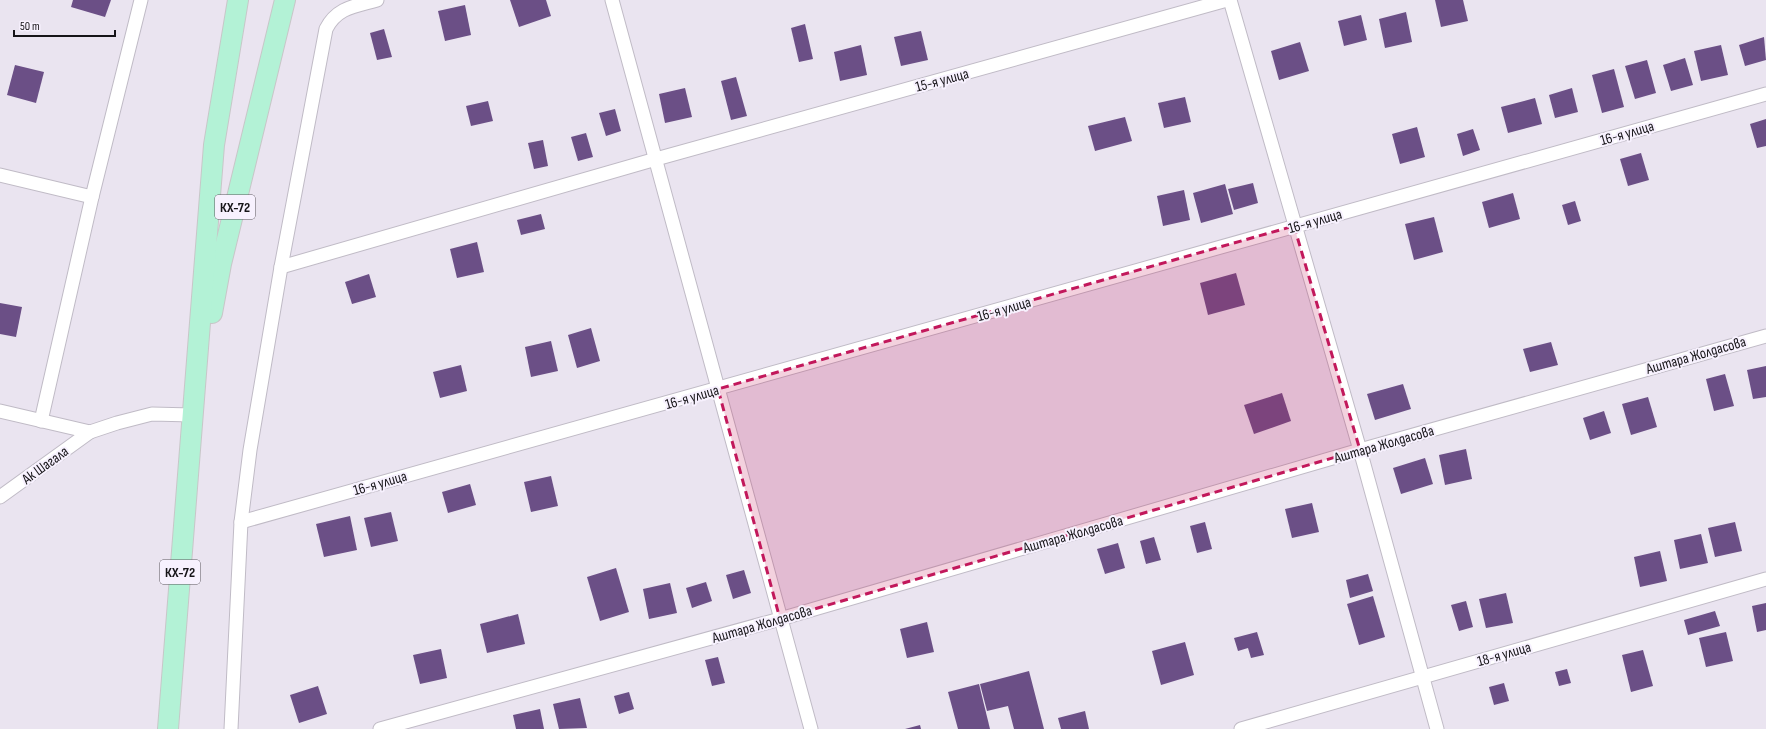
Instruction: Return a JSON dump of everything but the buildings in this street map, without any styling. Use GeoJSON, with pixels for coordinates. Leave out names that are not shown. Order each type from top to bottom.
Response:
{"type":"FeatureCollection","features":[{"type":"Feature","properties":{"kind":"main road","name":"КХ-72"},"geometry":{"type":"LineString","coordinates":[[168,729],[214,145],[238,0]]}},
{"type":"Feature","properties":{"kind":"main road","name":"КХ-72"},"geometry":{"type":"LineString","coordinates":[[192,415],[221,264],[285,0]]}},
{"type":"Feature","properties":{"kind":"street"},"geometry":{"type":"LineString","coordinates":[[40,421],[92,197],[141,0]]}},
{"type":"Feature","properties":{"kind":"street"},"geometry":{"type":"LineString","coordinates":[[231,729],[241,522],[250,450],[281,267],[326,29],[330,21],[340,11],[377,0]]}},
{"type":"Feature","properties":{"kind":"street"},"geometry":{"type":"LineString","coordinates":[[612,0],[811,729]]}},
{"type":"Feature","properties":{"kind":"street"},"geometry":{"type":"LineString","coordinates":[[1228,0],[1360,450],[1437,729]]}},
{"type":"Feature","properties":{"kind":"street","name":"15-я улица"},"geometry":{"type":"LineString","coordinates":[[281,267],[656,159],[1228,0]]}},
{"type":"Feature","properties":{"kind":"street","name":"16-я улица"},"geometry":{"type":"LineString","coordinates":[[241,522],[1766,94]]}},
{"type":"Feature","properties":{"kind":"street"},"geometry":{"type":"LineString","coordinates":[[0,175],[92,197]]}},
{"type":"Feature","properties":{"kind":"street","name":"Аштара Жолдасова"},"geometry":{"type":"LineString","coordinates":[[380,729],[780,619],[1360,450],[1766,336]]}},
{"type":"Feature","properties":{"kind":"street"},"geometry":{"type":"LineString","coordinates":[[0,411],[90,432],[152,414],[192,415]]}},
{"type":"Feature","properties":{"kind":"street","name":"Ак Шагала"},"geometry":{"type":"LineString","coordinates":[[0,497],[90,432]]}},
{"type":"Feature","properties":{"kind":"street","name":"18-я улица"},"geometry":{"type":"LineString","coordinates":[[1241,729],[1766,579]]}},
{"type":"Feature","properties":{"kind":"highlighted area"},"geometry":{"type":"Polygon","coordinates":[[[1294,226],[1360,450],[780,619],[718,389],[1294,226]]]}}]}
